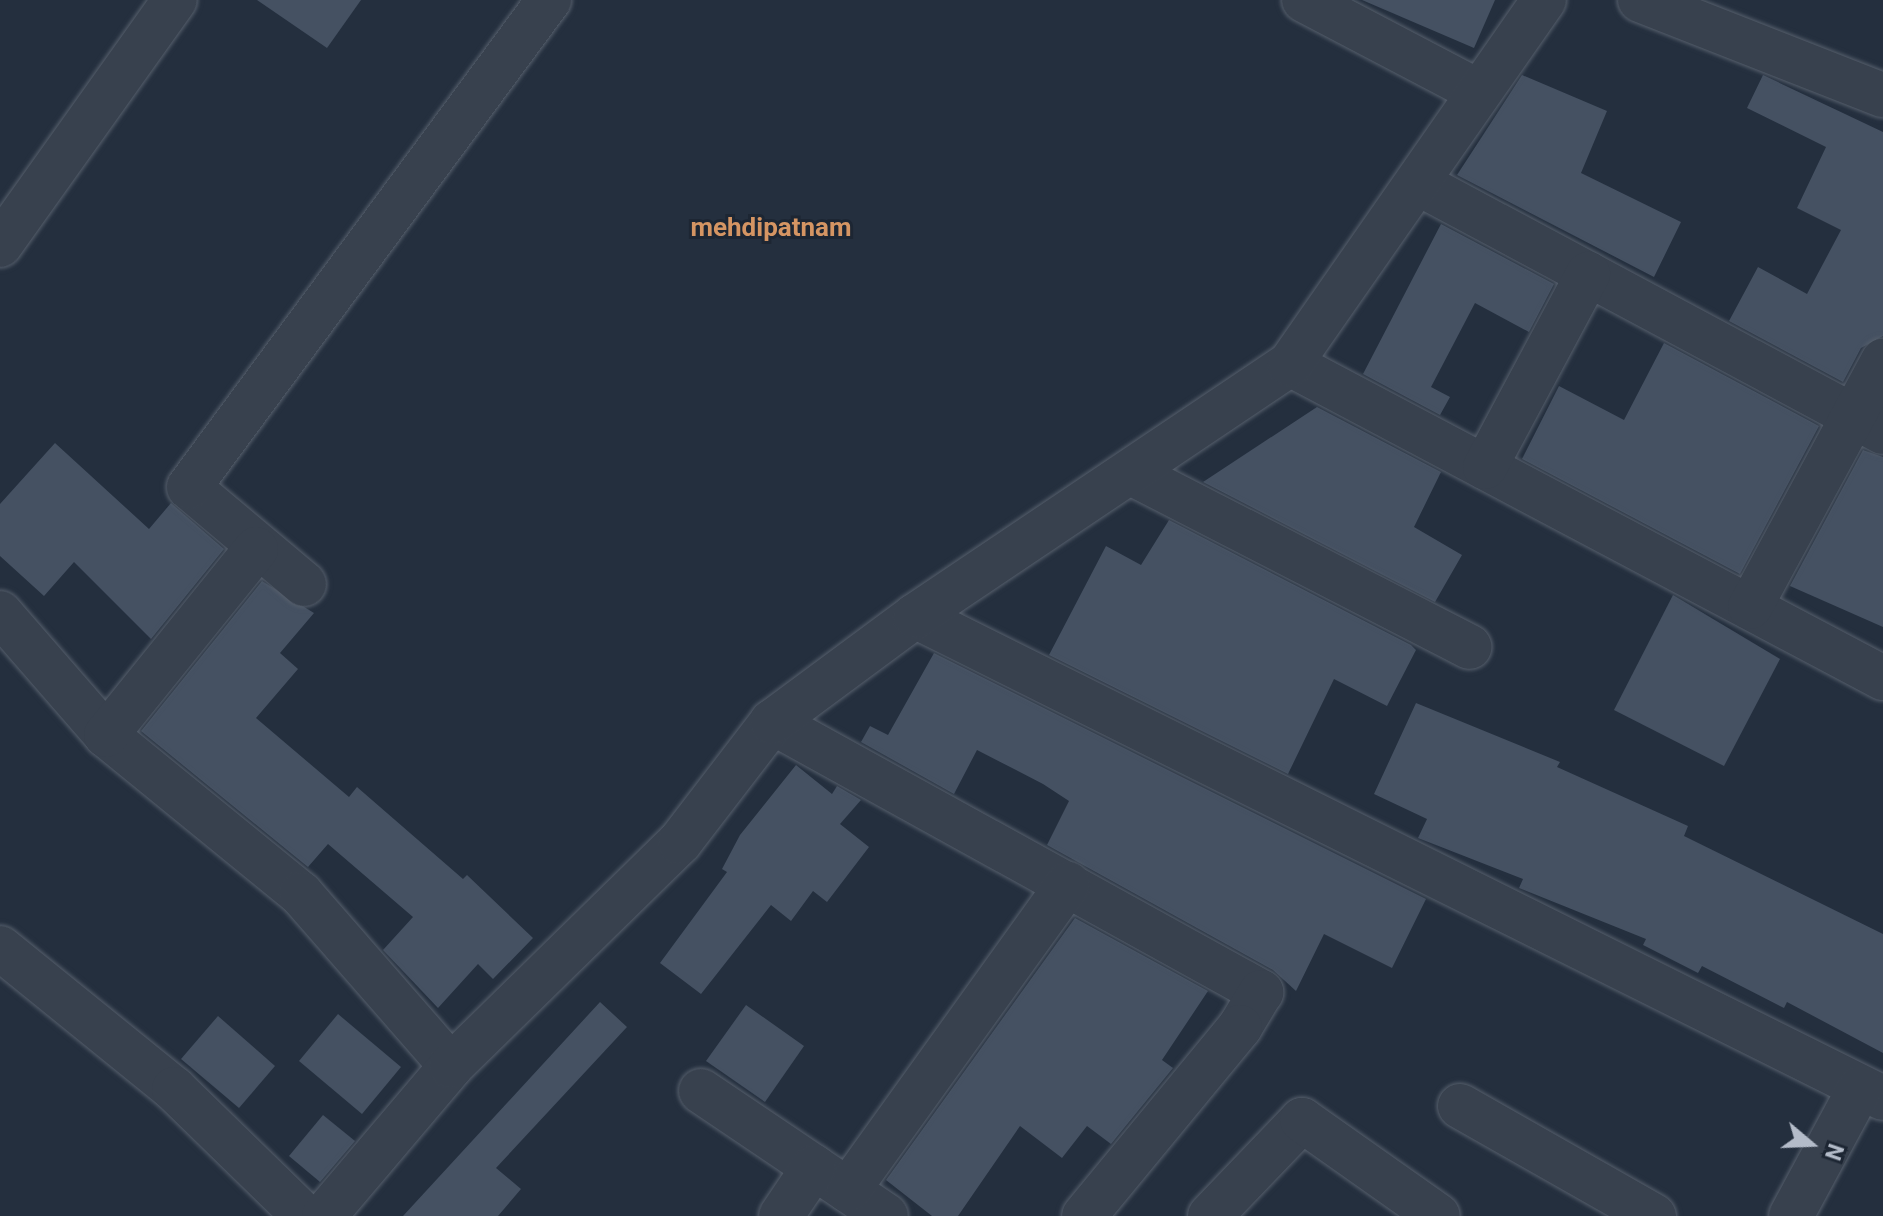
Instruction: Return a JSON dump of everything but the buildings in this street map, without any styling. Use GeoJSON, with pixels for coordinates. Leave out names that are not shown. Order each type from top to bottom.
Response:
{"type":"FeatureCollection","features":[{"type":"Feature","properties":{"kind":"street"},"geometry":{"type":"LineString","coordinates":[[0,245],[175,0]]}},
{"type":"Feature","properties":{"kind":"street"},"geometry":{"type":"LineString","coordinates":[[1304,0],[1477,91]]}},
{"type":"Feature","properties":{"kind":"street"},"geometry":{"type":"LineString","coordinates":[[324,1216],[451,1066],[680,842],[772,722],[915,616],[1135,475],[1290,364],[1418,183],[1477,91],[1544,0]]}},
{"type":"Feature","properties":{"kind":"street"},"geometry":{"type":"LineString","coordinates":[[1640,0],[1883,95]]}},
{"type":"Feature","properties":{"kind":"street"},"geometry":{"type":"LineString","coordinates":[[304,584],[256,549],[189,487],[536,5]]}},
{"type":"Feature","properties":{"kind":"street"},"geometry":{"type":"LineString","coordinates":[[1418,183],[1867,424]]}},
{"type":"Feature","properties":{"kind":"street"},"geometry":{"type":"LineString","coordinates":[[1485,467],[1588,274]]}},
{"type":"Feature","properties":{"kind":"street"},"geometry":{"type":"LineString","coordinates":[[1750,607],[1867,424],[1883,361]]}},
{"type":"Feature","properties":{"kind":"street"},"geometry":{"type":"LineString","coordinates":[[1290,364],[1883,678]]}},
{"type":"Feature","properties":{"kind":"street"},"geometry":{"type":"LineString","coordinates":[[1135,475],[1469,647]]}},
{"type":"Feature","properties":{"kind":"street"},"geometry":{"type":"LineString","coordinates":[[106,735],[256,549]]}},
{"type":"Feature","properties":{"kind":"street"},"geometry":{"type":"LineString","coordinates":[[0,613],[106,735],[301,894],[451,1066]]}},
{"type":"Feature","properties":{"kind":"street"},"geometry":{"type":"LineString","coordinates":[[915,616],[1872,1093],[1791,1216]]}},
{"type":"Feature","properties":{"kind":"street"},"geometry":{"type":"LineString","coordinates":[[772,722],[1261,992],[1240,1027],[1084,1216]]}},
{"type":"Feature","properties":{"kind":"street"},"geometry":{"type":"LineString","coordinates":[[781,1216],[831,1179],[1068,884]]}},
{"type":"Feature","properties":{"kind":"street"},"geometry":{"type":"LineString","coordinates":[[0,948],[174,1089],[304,1216]]}},
{"type":"Feature","properties":{"kind":"street"},"geometry":{"type":"LineString","coordinates":[[701,1091],[886,1216]]}},
{"type":"Feature","properties":{"kind":"street"},"geometry":{"type":"LineString","coordinates":[[1460,1106],[1654,1216]]}},
{"type":"Feature","properties":{"kind":"street"},"geometry":{"type":"LineString","coordinates":[[1210,1216],[1302,1120],[1438,1216]]}},
{"type":"Feature","properties":{"kind":"district","name":"mehdipatnam"},"geometry":{"type":"Point","coordinates":[771,228]}}]}
